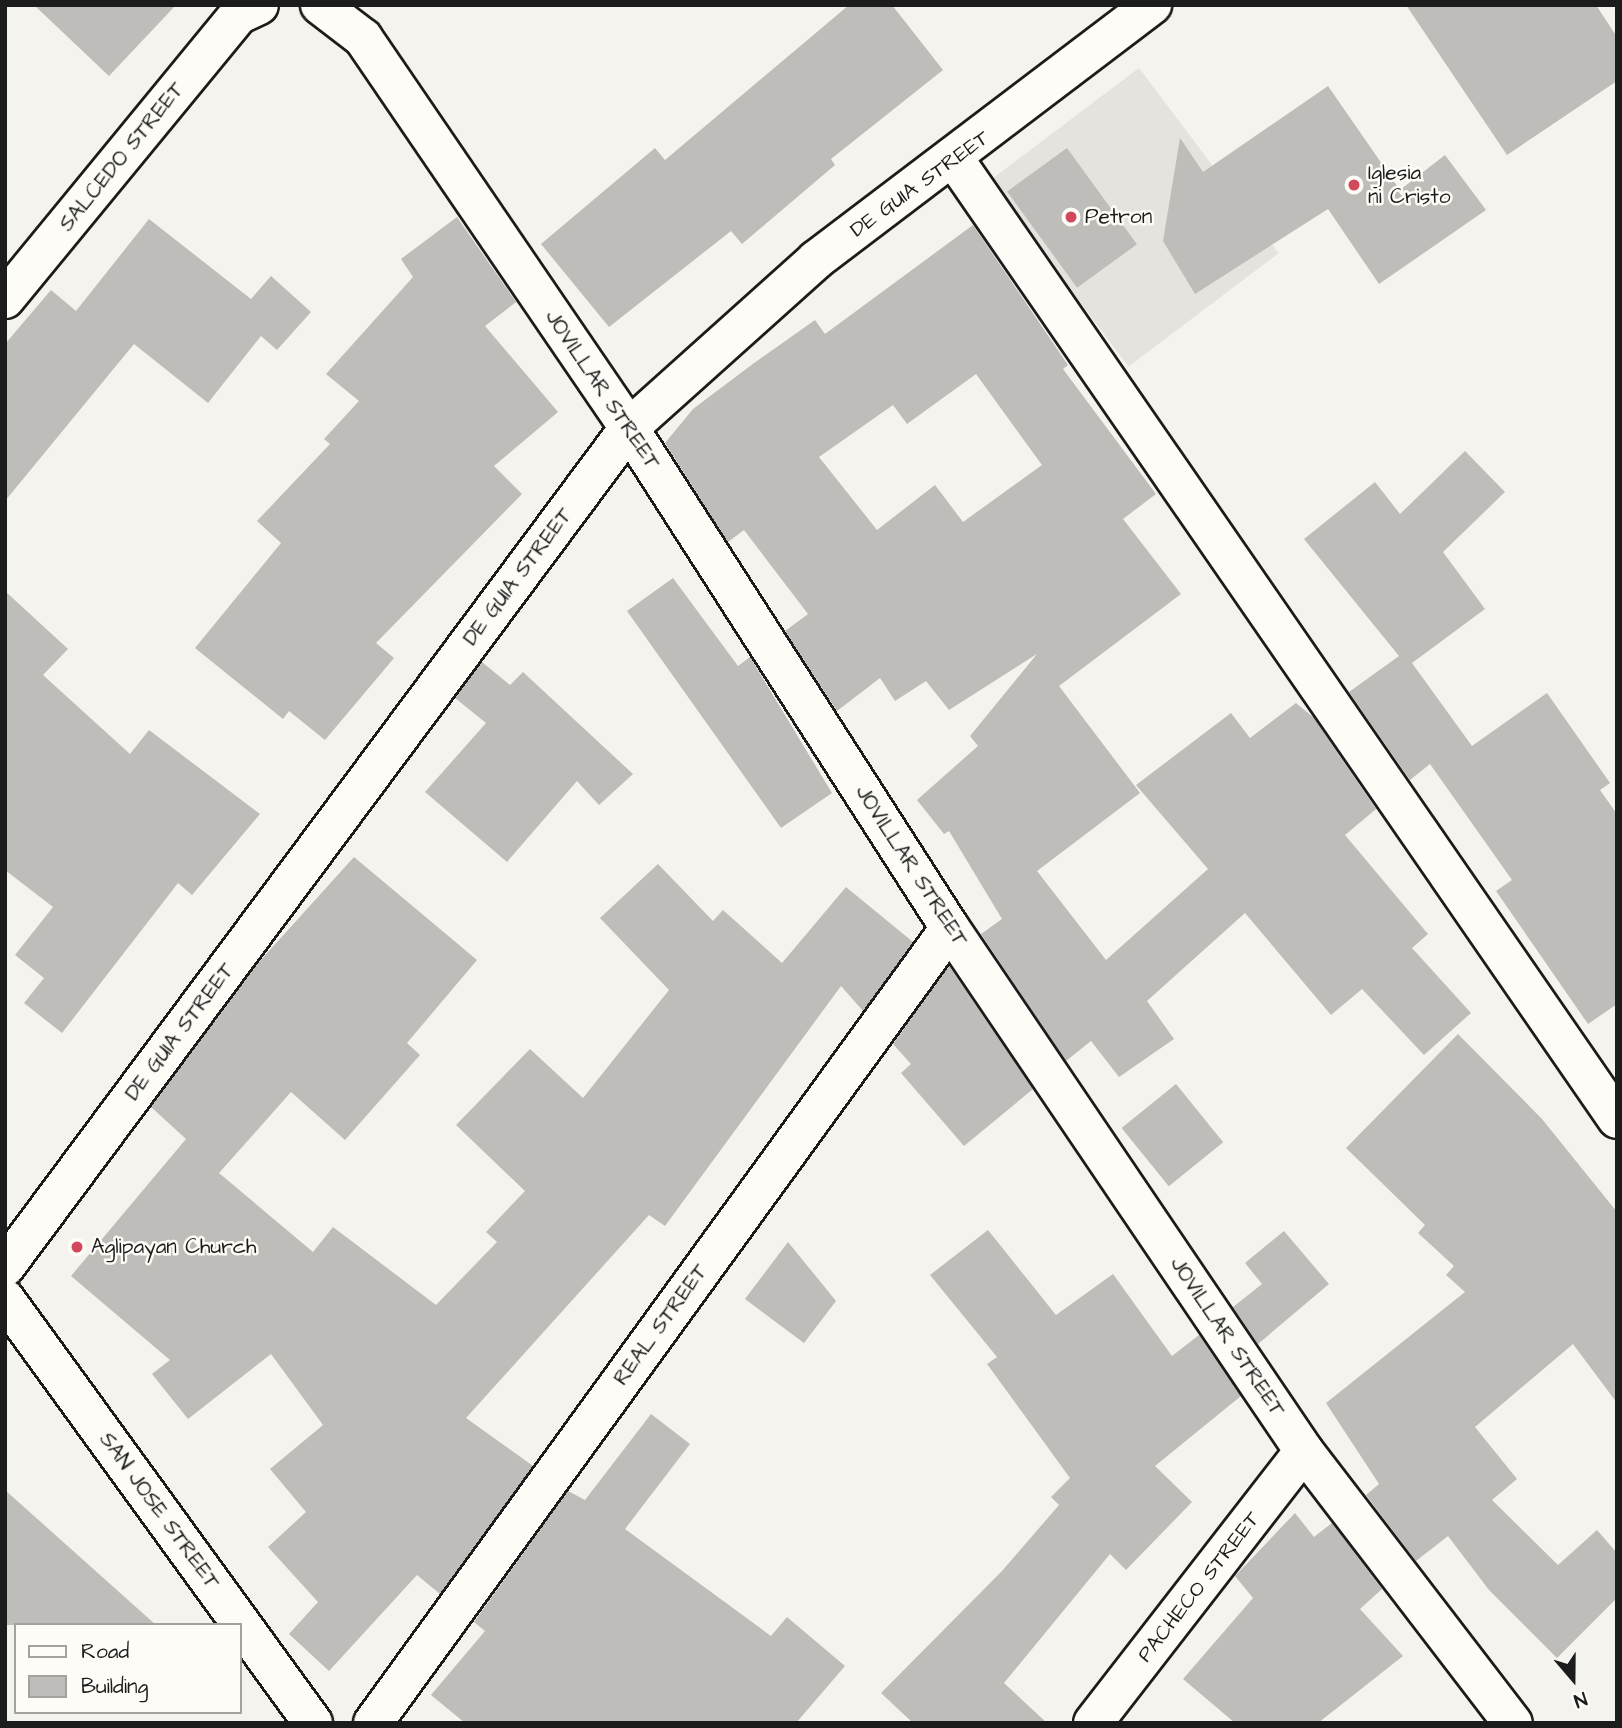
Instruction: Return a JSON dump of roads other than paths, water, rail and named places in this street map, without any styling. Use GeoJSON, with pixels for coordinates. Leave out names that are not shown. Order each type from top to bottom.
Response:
{"type":"FeatureCollection","features":[{"type":"Feature","properties":{"kind":"street","name":"JOVILLAR STREET"},"geometry":{"type":"LineString","coordinates":[[320,5],[363,38],[629,428],[950,928],[1304,1451],[1513,1723]]}},
{"type":"Feature","properties":{"kind":"street","name":"DE GUIA STREET"},"geometry":{"type":"LineString","coordinates":[[5,1267],[629,428],[816,260],[956,160],[1152,5]]}},
{"type":"Feature","properties":{"kind":"street","name":"SALCEDO STREET"},"geometry":{"type":"LineString","coordinates":[[5,299],[248,10]]}},
{"type":"Feature","properties":{"kind":"street"},"geometry":{"type":"LineString","coordinates":[[956,160],[1617,1119]]}},
{"type":"Feature","properties":{"kind":"street","name":"REAL STREET"},"geometry":{"type":"LineString","coordinates":[[373,1723],[950,928]]}},
{"type":"Feature","properties":{"kind":"street","name":"SAN JOSE STREET"},"geometry":{"type":"LineString","coordinates":[[5,1299],[240,1623]]}},
{"type":"Feature","properties":{"kind":"street","name":"PACHECO STREET"},"geometry":{"type":"LineString","coordinates":[[1093,1723],[1304,1451]]}},
{"type":"Feature","properties":{"kind":"street","name":"SAN JOSE STREET"},"geometry":{"type":"LineString","coordinates":[[242,1625],[313,1723]]}},
{"type":"Feature","properties":{"kind":"place","name":"Iglesia ni Cristo"},"geometry":{"type":"Point","coordinates":[1354,185]}},
{"type":"Feature","properties":{"kind":"place","name":"Petron"},"geometry":{"type":"Point","coordinates":[1071,217]}},
{"type":"Feature","properties":{"kind":"place","name":"Aglipayan Church"},"geometry":{"type":"Point","coordinates":[77,1247]}}]}
